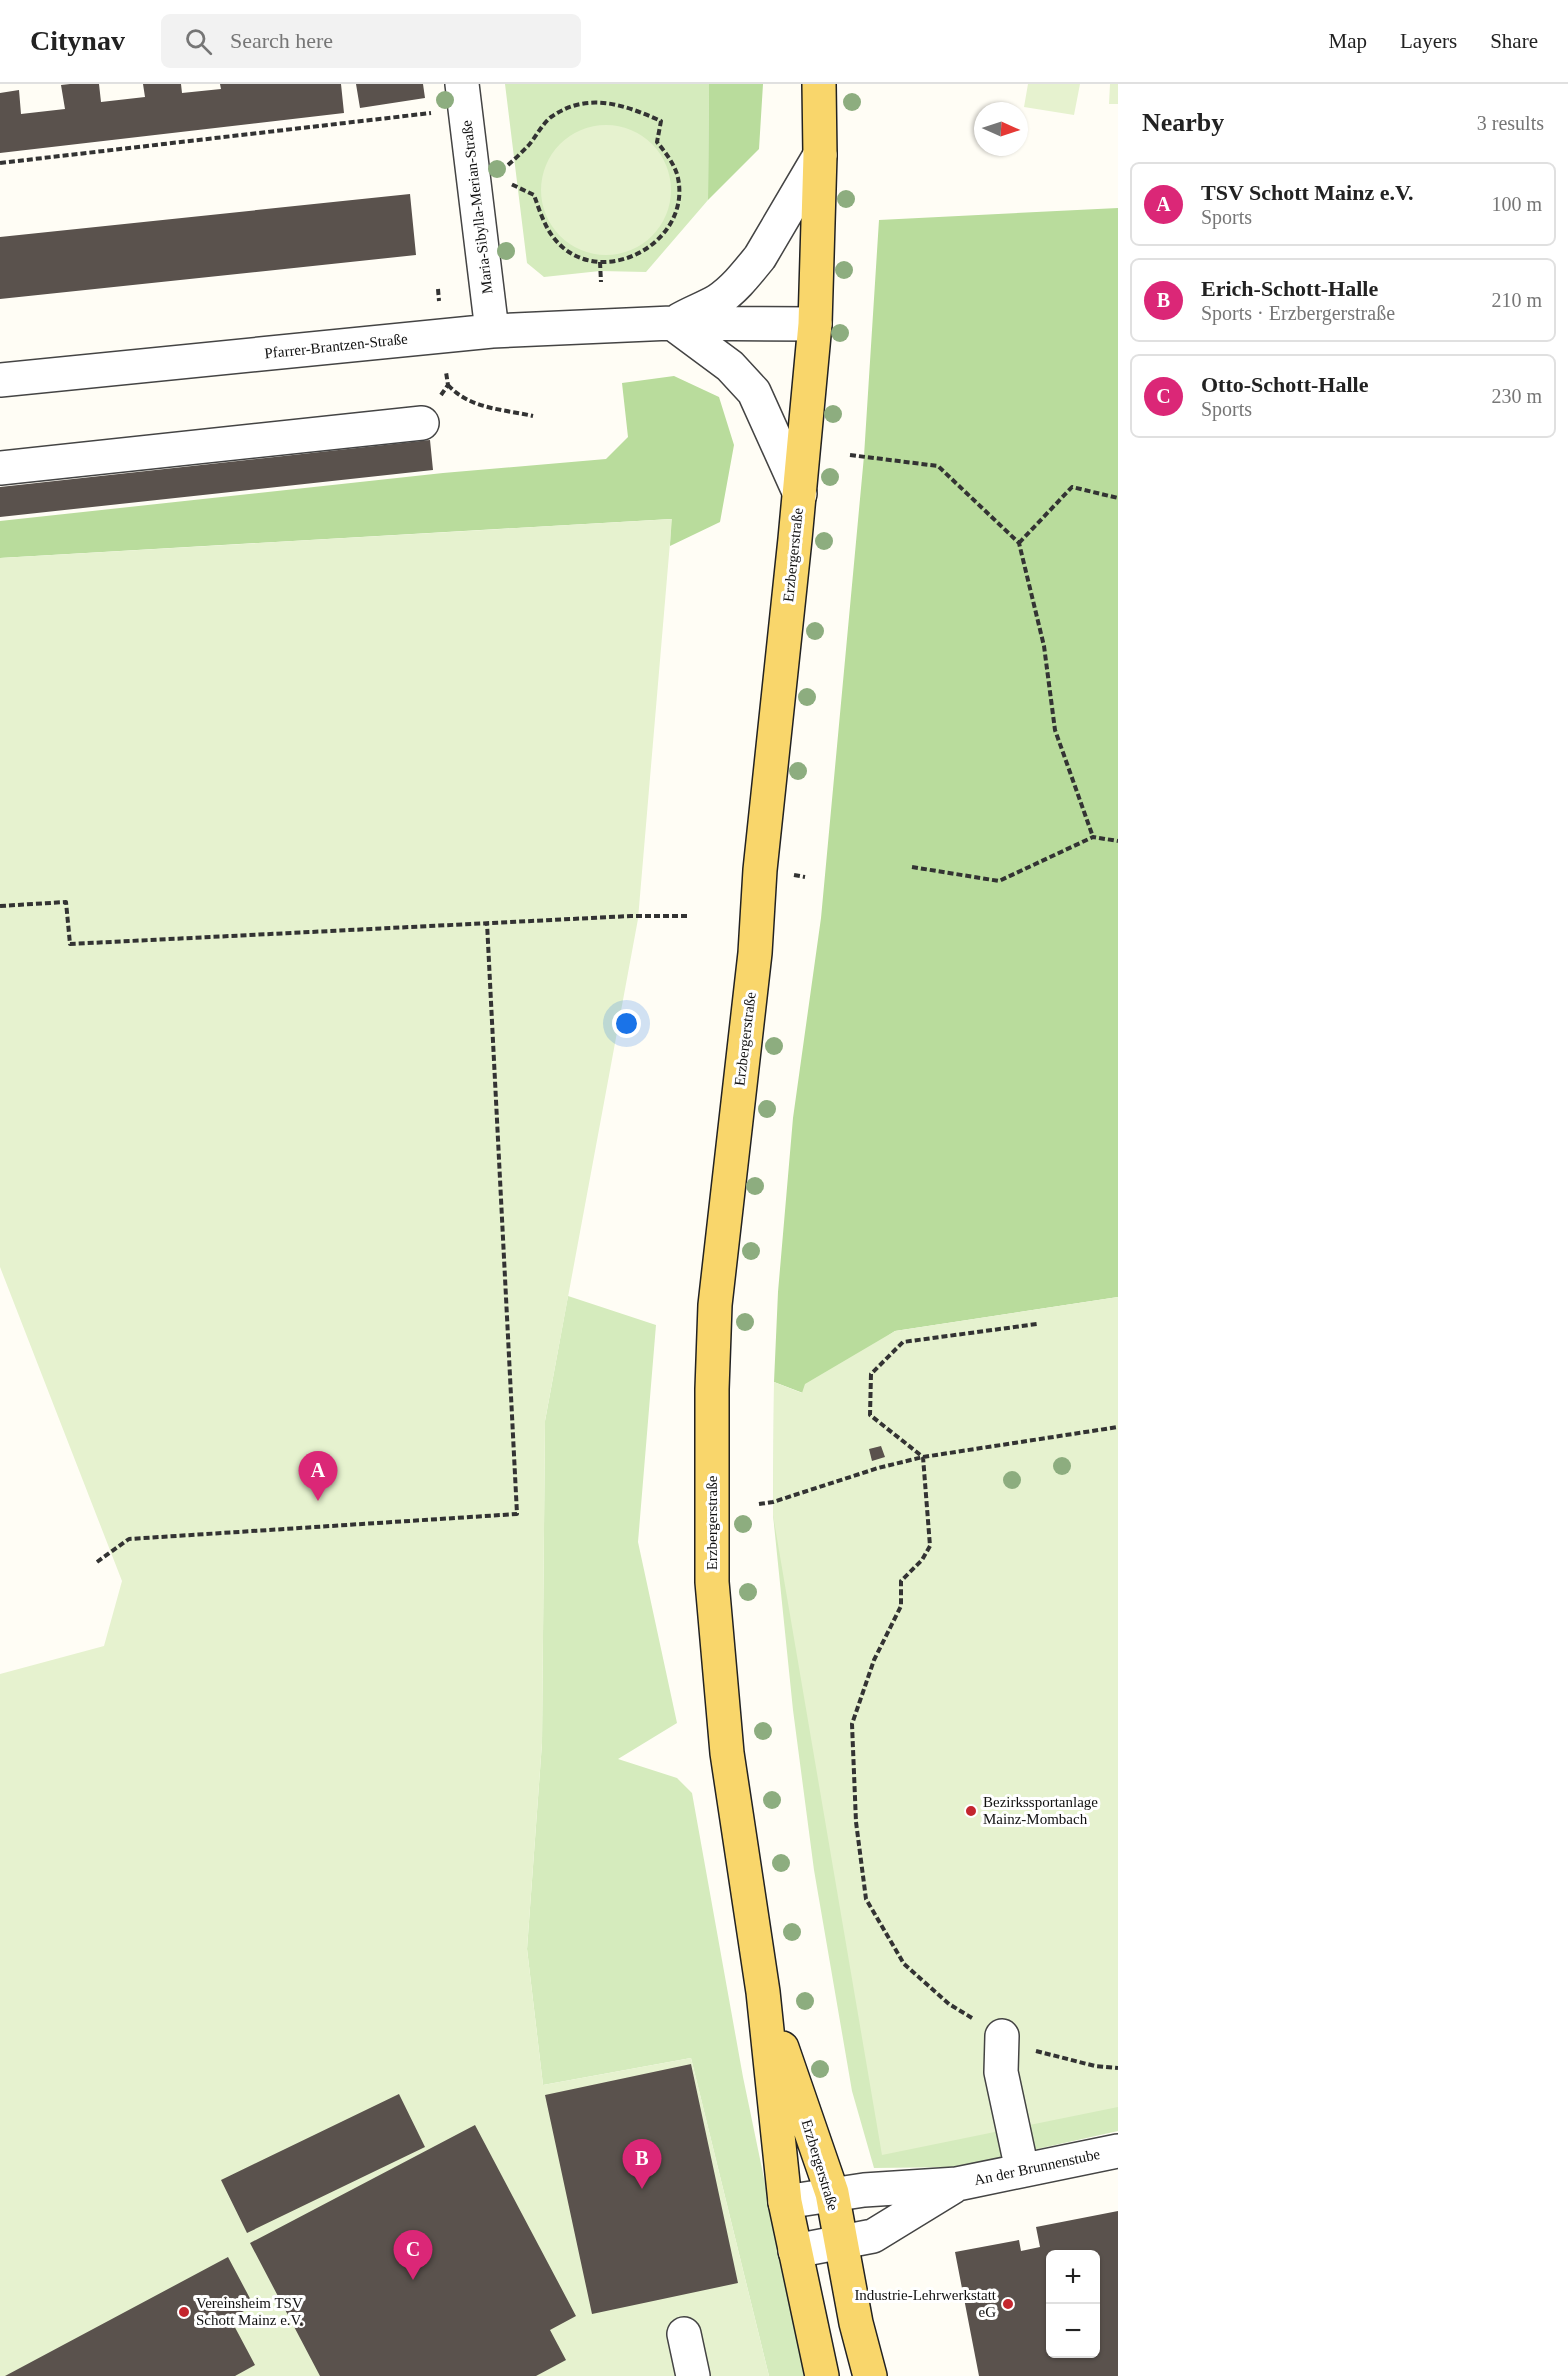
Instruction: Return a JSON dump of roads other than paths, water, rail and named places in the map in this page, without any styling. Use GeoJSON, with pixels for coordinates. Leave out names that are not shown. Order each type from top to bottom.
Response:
{"type":"FeatureCollection","features":[{"type":"Feature","properties":{"kind":"main road","name":"Erzbergerstraße"},"geometry":{"type":"LineString","coordinates":[[819,84],[820,155],[815,324],[800,494],[760,870],[755,947],[714,1305],[712,1582],[727,1754],[763,1992],[785,2202],[822,2376]]}},
{"type":"Feature","properties":{"kind":"main road","name":"Erzbergerstraße"},"geometry":{"type":"LineString","coordinates":[[763,1992],[832,2193],[856,2323],[870,2376]]}},
{"type":"Feature","properties":{"kind":"street","name":"Maria-Sibylla-Merian-Straße"},"geometry":{"type":"LineString","coordinates":[[462,84],[492,331]]}},
{"type":"Feature","properties":{"kind":"street","name":"Pfarrer-Brantzen-Straße"},"geometry":{"type":"LineString","coordinates":[[672,323],[716,301],[735,287],[760,257],[820,155]]}},
{"type":"Feature","properties":{"kind":"street","name":"Pfarrer-Brantzen-Straße"},"geometry":{"type":"LineString","coordinates":[[0,380],[492,331],[672,323],[815,324]]}},
{"type":"Feature","properties":{"kind":"street"},"geometry":{"type":"LineString","coordinates":[[672,323],[730,366],[754,392],[800,494]]}},
{"type":"Feature","properties":{"kind":"street"},"geometry":{"type":"LineString","coordinates":[[0,468],[422,423]]}},
{"type":"Feature","properties":{"kind":"street"},"geometry":{"type":"LineString","coordinates":[[1002,2036],[1001,2072],[1022,2170]]}},
{"type":"Feature","properties":{"kind":"street","name":"An der Brunnenstube"},"geometry":{"type":"LineString","coordinates":[[785,2202],[832,2193],[957,2184],[1118,2151]]}},
{"type":"Feature","properties":{"kind":"street","name":"An der Brunnenstube"},"geometry":{"type":"LineString","coordinates":[[795,2251],[873,2236],[957,2184]]}},
{"type":"Feature","properties":{"kind":"street"},"geometry":{"type":"LineString","coordinates":[[684,2334],[693,2376]]}},
{"type":"Feature","properties":{"kind":"place","name":"TSV Schott Mainz e.V."},"geometry":{"type":"Point","coordinates":[318,1501]}},
{"type":"Feature","properties":{"kind":"place","name":"Bezirkssportanlage Mainz-Mombach"},"geometry":{"type":"Point","coordinates":[971,1811]}},
{"type":"Feature","properties":{"kind":"place","name":"Erich-Schott-Halle"},"geometry":{"type":"Point","coordinates":[642,2189]}},
{"type":"Feature","properties":{"kind":"place","name":"Otto-Schott-Halle"},"geometry":{"type":"Point","coordinates":[413,2280]}},
{"type":"Feature","properties":{"kind":"place","name":"Industrie-Lehrwerkstatt eG"},"geometry":{"type":"Point","coordinates":[1008,2304]}},
{"type":"Feature","properties":{"kind":"place","name":"Vereinsheim TSV Schott Mainz e.V."},"geometry":{"type":"Point","coordinates":[184,2312]}}]}
